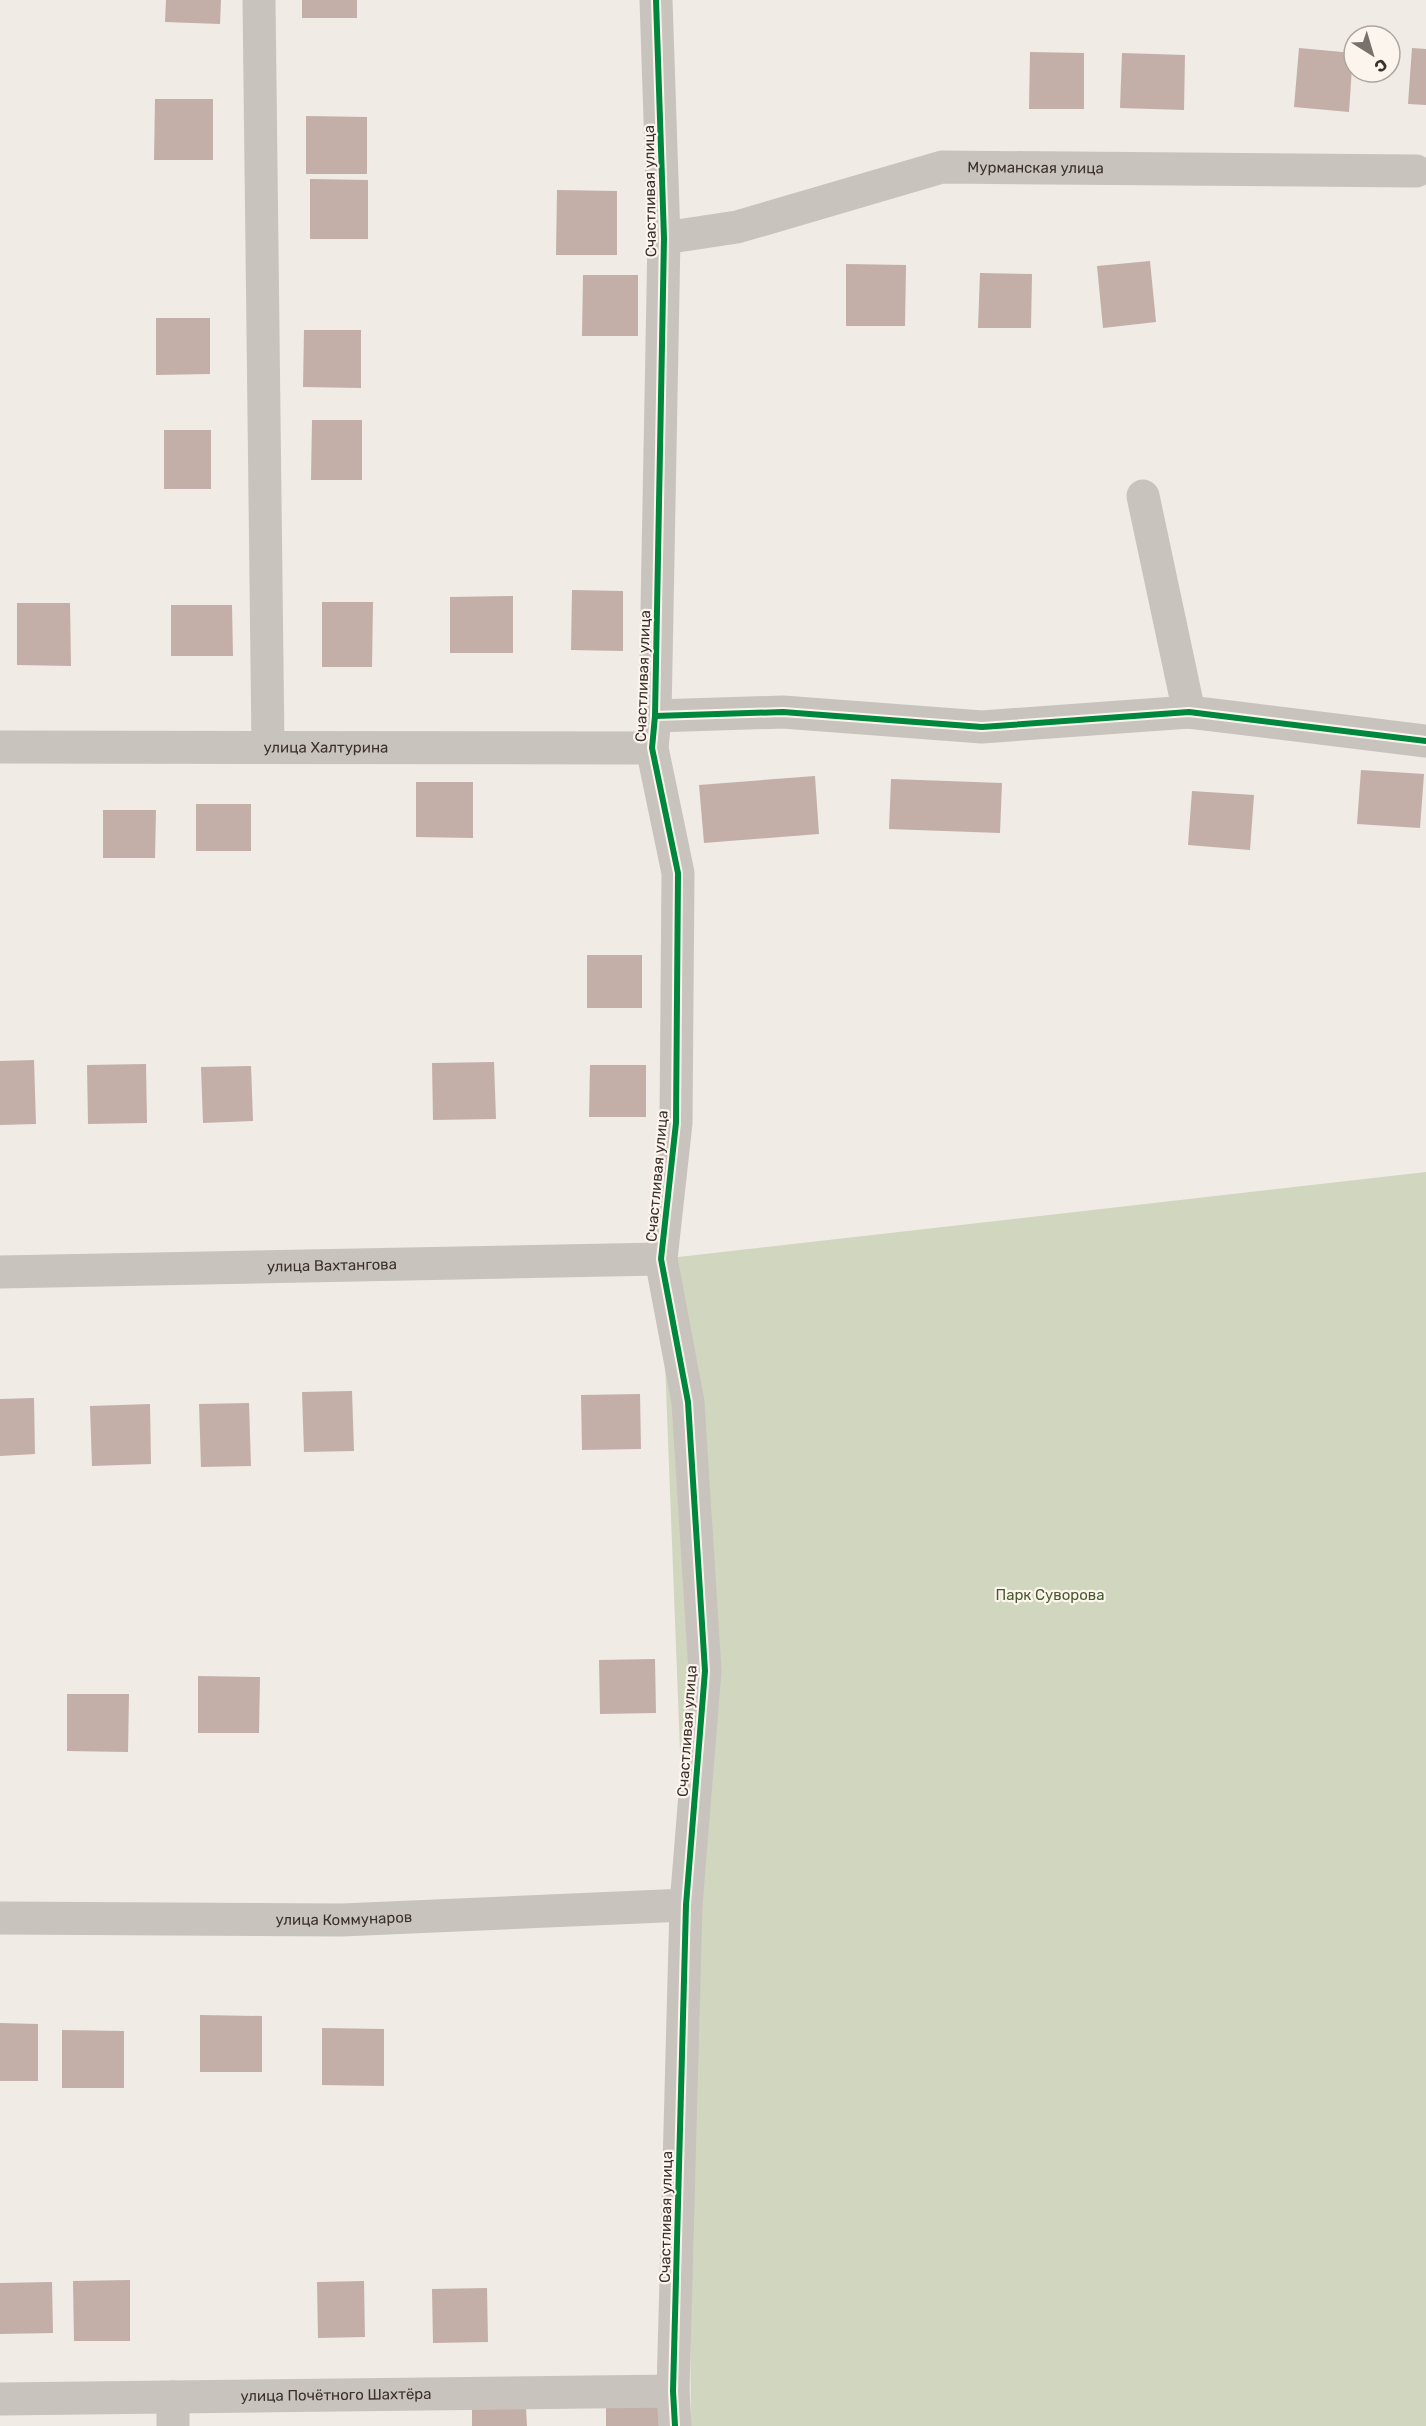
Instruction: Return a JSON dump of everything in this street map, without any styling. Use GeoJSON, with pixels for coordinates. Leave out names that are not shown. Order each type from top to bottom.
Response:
{"type":"FeatureCollection","features":[{"type":"Feature","properties":{"kind":"street"},"geometry":{"type":"LineString","coordinates":[[259,0],[268,747]]}},
{"type":"Feature","properties":{"kind":"street","name":"Счастливая улица"},"geometry":{"type":"LineString","coordinates":[[656,0],[664,238],[655,716],[652,748],[678,873],[676,1123],[662,1260],[688,1402],[705,1671],[686,1905],[673,2391],[675,2426]]}},
{"type":"Feature","properties":{"kind":"street","name":"Мурманская улица"},"geometry":{"type":"LineString","coordinates":[[664,238],[737,226],[942,167],[1416,171]]}},
{"type":"Feature","properties":{"kind":"street"},"geometry":{"type":"LineString","coordinates":[[1143,496],[1189,712]]}},
{"type":"Feature","properties":{"kind":"street"},"geometry":{"type":"LineString","coordinates":[[655,716],[783,712],[982,728],[1189,712],[1426,741]]}},
{"type":"Feature","properties":{"kind":"street","name":"улица Халтурина"},"geometry":{"type":"LineString","coordinates":[[0,747],[652,748]]}},
{"type":"Feature","properties":{"kind":"street","name":"улица Вахтангова"},"geometry":{"type":"LineString","coordinates":[[0,1272],[662,1260]]}},
{"type":"Feature","properties":{"kind":"street","name":"улица Коммунаров"},"geometry":{"type":"LineString","coordinates":[[0,1918],[342,1920],[686,1905]]}},
{"type":"Feature","properties":{"kind":"street","name":"улица Почётного Шахтёра"},"geometry":{"type":"LineString","coordinates":[[0,2399],[173,2411],[673,2391]]}},
{"type":"Feature","properties":{"kind":"green space","name":"Парк Суворова"},"geometry":{"type":"Polygon","coordinates":[[[1426,1172],[1426,2426],[691,2426],[686,1905],[661,1259],[1426,1172]]]}},
{"type":"Feature","properties":{"kind":"building"},"geometry":{"type":"Polygon","coordinates":[[[166,0],[221,0],[220,24],[165,22],[166,0]]]}},
{"type":"Feature","properties":{"kind":"building"},"geometry":{"type":"Polygon","coordinates":[[[302,0],[357,0],[357,18],[302,18],[302,0]]]}},
{"type":"Feature","properties":{"kind":"building"},"geometry":{"type":"Polygon","coordinates":[[[1299,48],[1342,52],[1342,84],[1351,84],[1349,112],[1294,107],[1299,48]]]}},
{"type":"Feature","properties":{"kind":"building"},"geometry":{"type":"Polygon","coordinates":[[[1412,48],[1426,49],[1426,105],[1408,104],[1412,48]]]}},
{"type":"Feature","properties":{"kind":"building"},"geometry":{"type":"Polygon","coordinates":[[[1030,52],[1084,53],[1084,109],[1029,109],[1030,52]]]}},
{"type":"Feature","properties":{"kind":"building"},"geometry":{"type":"Polygon","coordinates":[[[1122,53],[1185,55],[1184,110],[1120,108],[1122,53]]]}},
{"type":"Feature","properties":{"kind":"building"},"geometry":{"type":"Polygon","coordinates":[[[155,99],[213,99],[213,160],[154,160],[155,99]]]}},
{"type":"Feature","properties":{"kind":"building"},"geometry":{"type":"Polygon","coordinates":[[[306,116],[367,117],[367,174],[306,174],[306,116]]]}},
{"type":"Feature","properties":{"kind":"building"},"geometry":{"type":"Polygon","coordinates":[[[310,179],[368,180],[368,239],[310,239],[310,179]]]}},
{"type":"Feature","properties":{"kind":"building"},"geometry":{"type":"Polygon","coordinates":[[[557,190],[617,191],[617,255],[556,255],[557,190]]]}},
{"type":"Feature","properties":{"kind":"building"},"geometry":{"type":"Polygon","coordinates":[[[1150,261],[1156,322],[1103,328],[1097,266],[1150,261]]]}},
{"type":"Feature","properties":{"kind":"building"},"geometry":{"type":"Polygon","coordinates":[[[846,264],[906,265],[905,326],[846,326],[846,264]]]}},
{"type":"Feature","properties":{"kind":"building"},"geometry":{"type":"Polygon","coordinates":[[[980,273],[1032,274],[1031,328],[978,328],[980,273]]]}},
{"type":"Feature","properties":{"kind":"building"},"geometry":{"type":"Polygon","coordinates":[[[583,275],[638,275],[638,336],[582,336],[583,275]]]}},
{"type":"Feature","properties":{"kind":"building"},"geometry":{"type":"Polygon","coordinates":[[[156,318],[210,318],[210,374],[156,375],[156,318]]]}},
{"type":"Feature","properties":{"kind":"building"},"geometry":{"type":"Polygon","coordinates":[[[304,330],[361,330],[361,388],[303,387],[304,330]]]}},
{"type":"Feature","properties":{"kind":"building"},"geometry":{"type":"Polygon","coordinates":[[[312,420],[362,420],[362,480],[311,480],[312,420]]]}},
{"type":"Feature","properties":{"kind":"building"},"geometry":{"type":"Polygon","coordinates":[[[164,430],[211,430],[211,489],[164,489],[164,430]]]}},
{"type":"Feature","properties":{"kind":"building"},"geometry":{"type":"Polygon","coordinates":[[[572,590],[623,591],[623,651],[571,650],[572,590]]]}},
{"type":"Feature","properties":{"kind":"building"},"geometry":{"type":"Polygon","coordinates":[[[513,596],[513,653],[450,653],[450,597],[513,596]]]}},
{"type":"Feature","properties":{"kind":"building"},"geometry":{"type":"Polygon","coordinates":[[[322,602],[373,602],[372,667],[322,667],[322,602]]]}},
{"type":"Feature","properties":{"kind":"building"},"geometry":{"type":"Polygon","coordinates":[[[17,603],[70,603],[71,666],[17,665],[17,603]]]}},
{"type":"Feature","properties":{"kind":"building"},"geometry":{"type":"Polygon","coordinates":[[[171,605],[232,605],[233,656],[171,656],[171,605]]]}},
{"type":"Feature","properties":{"kind":"building"},"geometry":{"type":"Polygon","coordinates":[[[1361,770],[1424,774],[1420,828],[1357,824],[1361,770]]]}},
{"type":"Feature","properties":{"kind":"building"},"geometry":{"type":"Polygon","coordinates":[[[815,776],[819,834],[704,843],[699,785],[815,776]]]}},
{"type":"Feature","properties":{"kind":"building"},"geometry":{"type":"Polygon","coordinates":[[[891,779],[1002,783],[1000,833],[889,829],[891,779]]]}},
{"type":"Feature","properties":{"kind":"building"},"geometry":{"type":"Polygon","coordinates":[[[416,782],[473,782],[473,838],[416,837],[416,782]]]}},
{"type":"Feature","properties":{"kind":"building"},"geometry":{"type":"Polygon","coordinates":[[[1192,791],[1254,795],[1250,850],[1188,845],[1192,791]]]}},
{"type":"Feature","properties":{"kind":"building"},"geometry":{"type":"Polygon","coordinates":[[[196,804],[251,804],[251,851],[196,851],[196,804]]]}},
{"type":"Feature","properties":{"kind":"building"},"geometry":{"type":"Polygon","coordinates":[[[103,810],[156,810],[155,858],[103,858],[103,810]]]}},
{"type":"Feature","properties":{"kind":"building"},"geometry":{"type":"Polygon","coordinates":[[[587,955],[642,955],[642,1008],[587,1008],[587,955]]]}},
{"type":"Feature","properties":{"kind":"building"},"geometry":{"type":"Polygon","coordinates":[[[34,1060],[36,1124],[0,1125],[0,1061],[34,1060]]]}},
{"type":"Feature","properties":{"kind":"building"},"geometry":{"type":"Polygon","coordinates":[[[494,1062],[496,1119],[433,1120],[432,1063],[494,1062]]]}},
{"type":"Feature","properties":{"kind":"building"},"geometry":{"type":"Polygon","coordinates":[[[146,1064],[147,1123],[88,1124],[87,1065],[146,1064]]]}},
{"type":"Feature","properties":{"kind":"building"},"geometry":{"type":"Polygon","coordinates":[[[590,1065],[646,1065],[646,1117],[589,1117],[590,1065]]]}},
{"type":"Feature","properties":{"kind":"building"},"geometry":{"type":"Polygon","coordinates":[[[251,1066],[253,1121],[203,1123],[201,1067],[251,1066]]]}},
{"type":"Feature","properties":{"kind":"building"},"geometry":{"type":"Polygon","coordinates":[[[352,1391],[354,1451],[304,1452],[302,1392],[352,1391]]]}},
{"type":"Feature","properties":{"kind":"building"},"geometry":{"type":"Polygon","coordinates":[[[640,1394],[641,1449],[582,1450],[581,1395],[640,1394]]]}},
{"type":"Feature","properties":{"kind":"building"},"geometry":{"type":"Polygon","coordinates":[[[34,1398],[35,1454],[0,1456],[0,1399],[34,1398]]]}},
{"type":"Feature","properties":{"kind":"building"},"geometry":{"type":"Polygon","coordinates":[[[249,1403],[251,1466],[201,1467],[199,1404],[249,1403]]]}},
{"type":"Feature","properties":{"kind":"building"},"geometry":{"type":"Polygon","coordinates":[[[150,1404],[151,1464],[92,1466],[90,1406],[150,1404]]]}},
{"type":"Feature","properties":{"kind":"building"},"geometry":{"type":"Polygon","coordinates":[[[655,1659],[656,1713],[600,1714],[599,1660],[655,1659]]]}},
{"type":"Feature","properties":{"kind":"building"},"geometry":{"type":"Polygon","coordinates":[[[198,1676],[260,1677],[259,1733],[198,1733],[198,1676]]]}},
{"type":"Feature","properties":{"kind":"building"},"geometry":{"type":"Polygon","coordinates":[[[67,1694],[129,1694],[128,1752],[67,1751],[67,1694]]]}},
{"type":"Feature","properties":{"kind":"building"},"geometry":{"type":"Polygon","coordinates":[[[200,2015],[262,2016],[262,2072],[200,2072],[200,2015]]]}},
{"type":"Feature","properties":{"kind":"building"},"geometry":{"type":"Polygon","coordinates":[[[0,2023],[38,2024],[38,2081],[0,2081],[0,2023]]]}},
{"type":"Feature","properties":{"kind":"building"},"geometry":{"type":"Polygon","coordinates":[[[322,2028],[384,2029],[384,2086],[322,2085],[322,2028]]]}},
{"type":"Feature","properties":{"kind":"building"},"geometry":{"type":"Polygon","coordinates":[[[62,2030],[124,2031],[124,2088],[62,2088],[62,2030]]]}},
{"type":"Feature","properties":{"kind":"building"},"geometry":{"type":"Polygon","coordinates":[[[130,2280],[130,2341],[74,2341],[73,2281],[130,2280]]]}},
{"type":"Feature","properties":{"kind":"building"},"geometry":{"type":"Polygon","coordinates":[[[364,2281],[365,2337],[318,2338],[317,2282],[364,2281]]]}},
{"type":"Feature","properties":{"kind":"building"},"geometry":{"type":"Polygon","coordinates":[[[52,2282],[53,2333],[0,2334],[0,2283],[52,2282]]]}},
{"type":"Feature","properties":{"kind":"building"},"geometry":{"type":"Polygon","coordinates":[[[487,2288],[488,2342],[433,2343],[432,2289],[487,2288]]]}},
{"type":"Feature","properties":{"kind":"building"},"geometry":{"type":"Polygon","coordinates":[[[606,2404],[660,2404],[661,2426],[606,2426],[606,2404]]]}},
{"type":"Feature","properties":{"kind":"building"},"geometry":{"type":"Polygon","coordinates":[[[526,2408],[527,2426],[472,2426],[472,2409],[526,2408]]]}},
{"type":"Feature","properties":{"kind":"cycle path"},"geometry":{"type":"LineString","coordinates":[[656,0],[664,238],[655,716],[652,748],[678,873],[676,1123],[661,1259],[688,1402],[705,1671],[686,1905],[673,2391],[675,2426]]}},
{"type":"Feature","properties":{"kind":"cycle path"},"geometry":{"type":"LineString","coordinates":[[655,716],[783,712],[982,727],[1189,712],[1426,741]]}}]}
